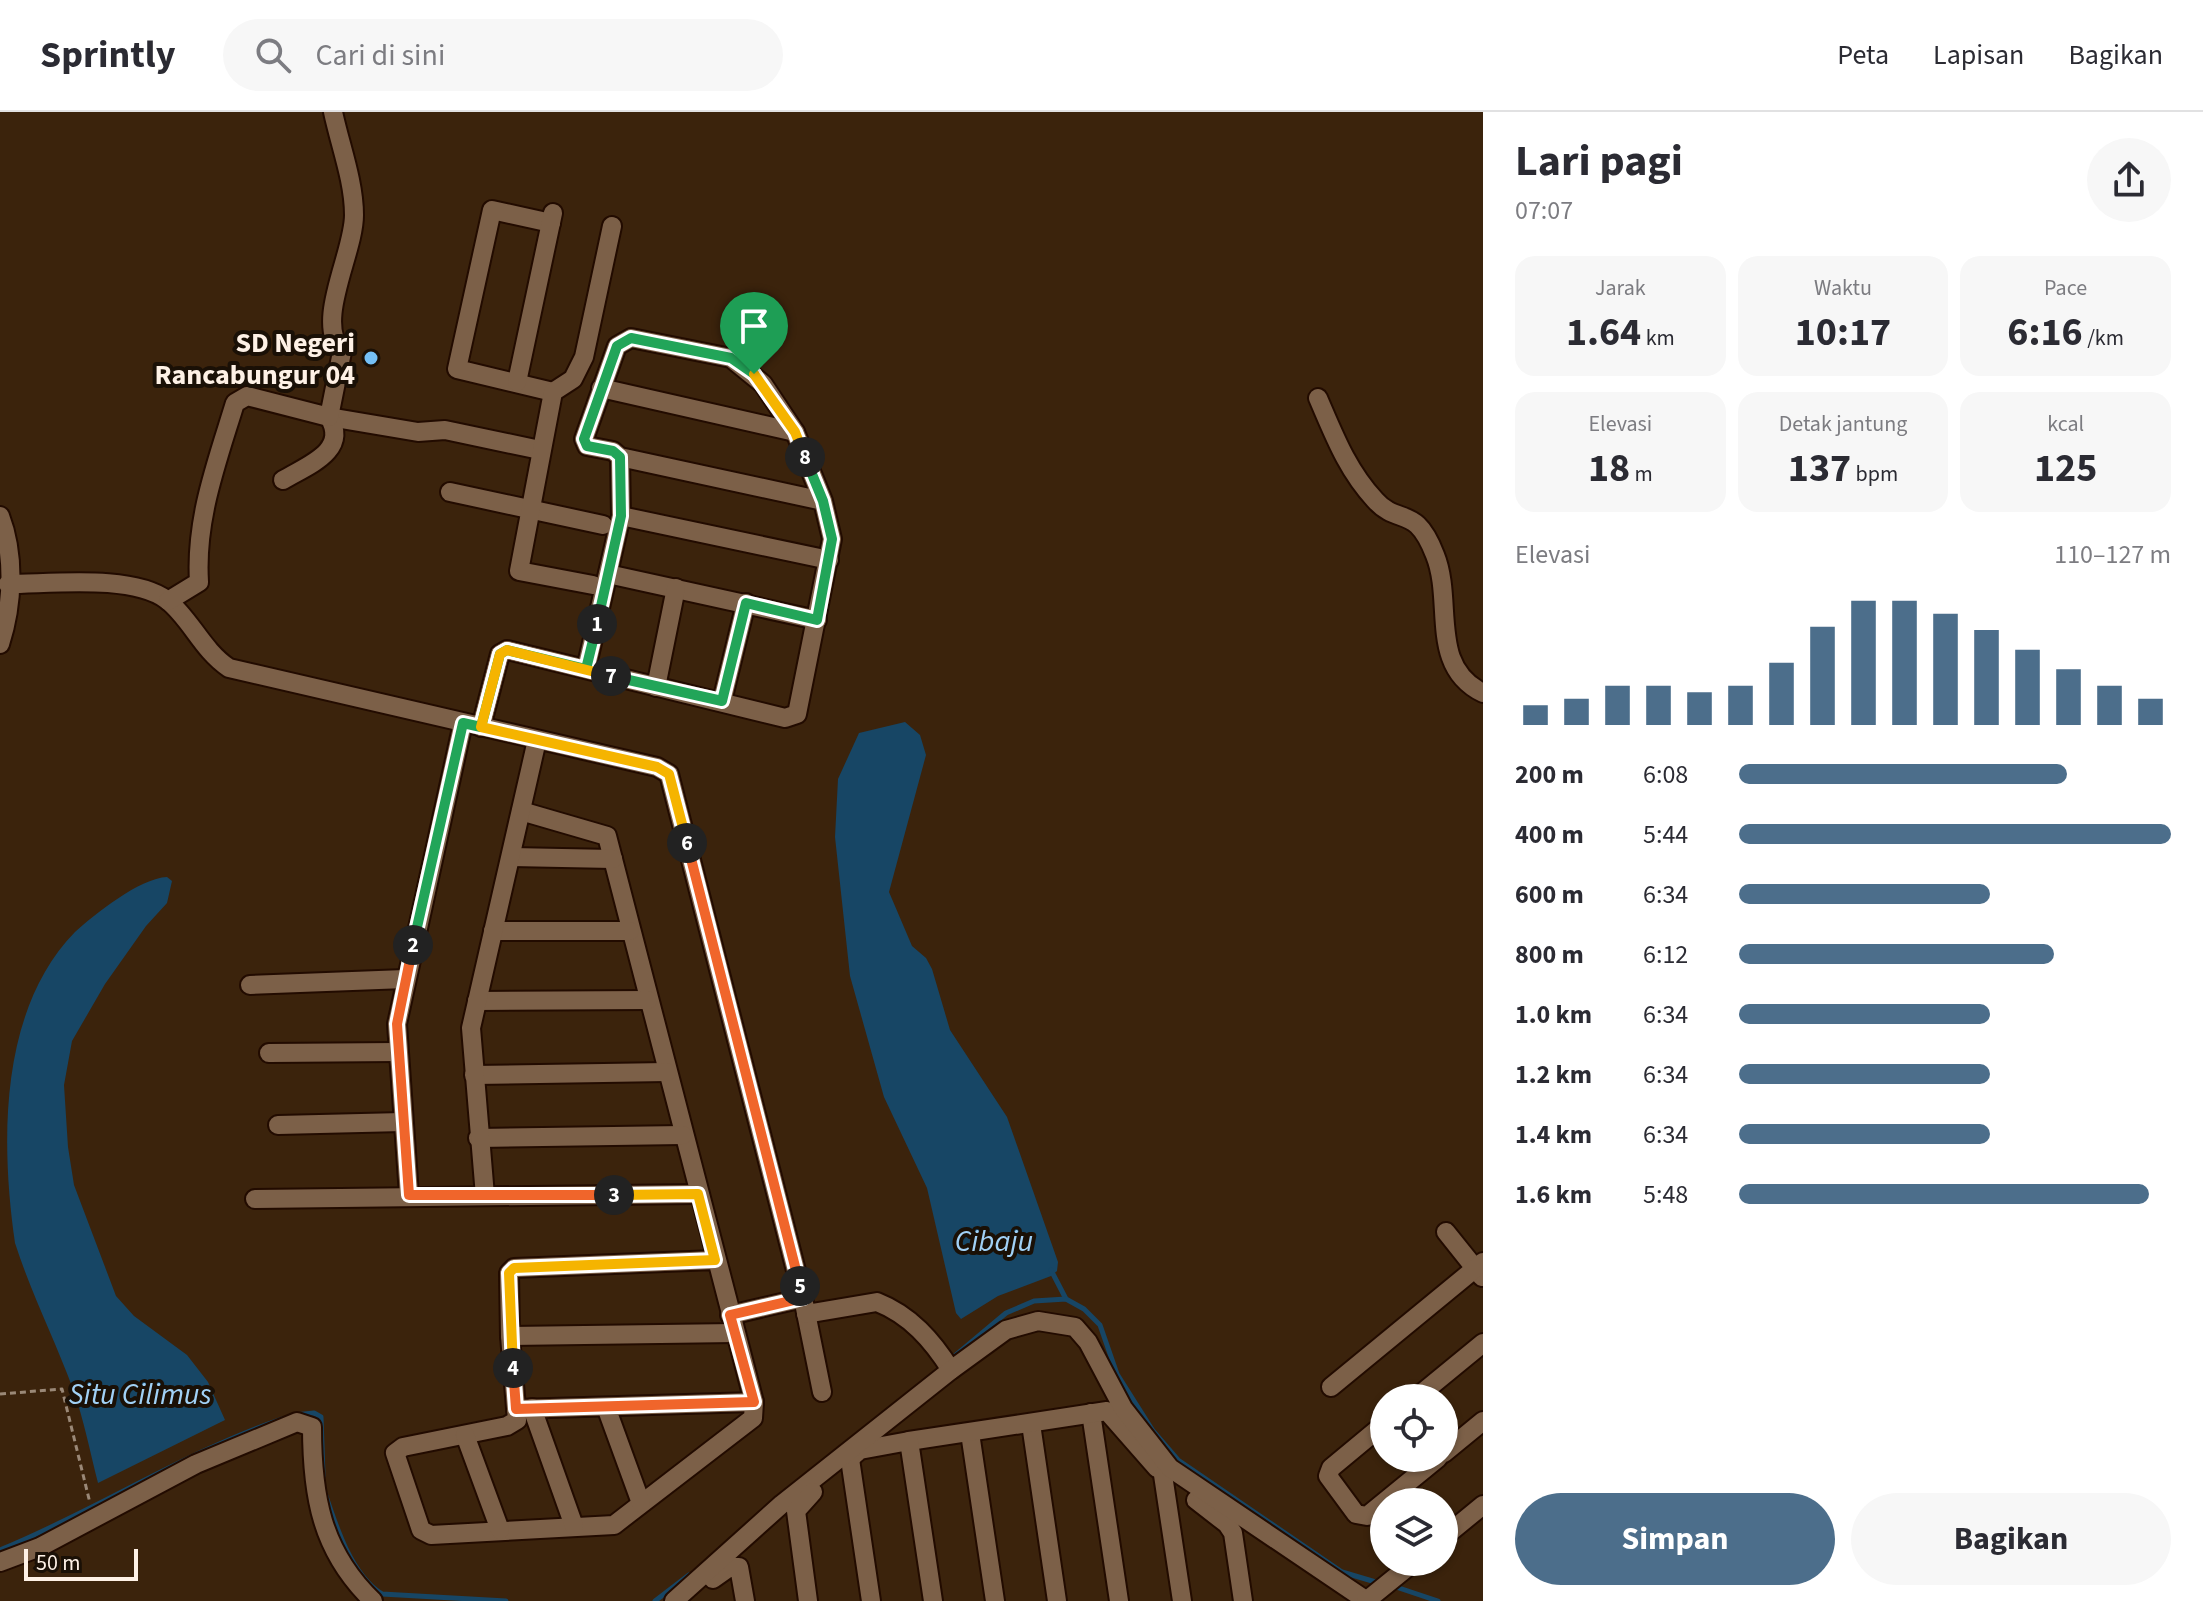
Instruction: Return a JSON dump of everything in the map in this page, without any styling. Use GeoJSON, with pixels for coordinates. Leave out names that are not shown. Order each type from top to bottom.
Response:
{"type":"FeatureCollection","features":[{"type":"Feature","properties":{"kind":"street"},"geometry":{"type":"LineString","coordinates":[[283,480],[326,454],[334,445],[336,428],[329,417],[342,352],[333,341],[332,315],[354,213],[333,112]]}},
{"type":"Feature","properties":{"kind":"street"},"geometry":{"type":"LineString","coordinates":[[517,382],[552,218],[492,210],[457,369],[553,392]]}},
{"type":"Feature","properties":{"kind":"street"},"geometry":{"type":"LineString","coordinates":[[612,226],[584,357],[573,379],[553,392],[519,571],[676,588],[817,620]]}},
{"type":"Feature","properties":{"kind":"street"},"geometry":{"type":"LineString","coordinates":[[409,1195],[397,1024],[405,979],[472,725],[500,654],[507,650],[785,718],[797,714],[832,539],[823,501],[795,432],[763,384],[731,358],[631,338],[617,346],[584,439],[587,446],[613,451],[620,457],[823,501]]}},
{"type":"Feature","properties":{"kind":"street"},"geometry":{"type":"LineString","coordinates":[[601,388],[795,432]]}},
{"type":"Feature","properties":{"kind":"street"},"geometry":{"type":"LineString","coordinates":[[168,601],[199,582],[197,548],[205,502],[235,403],[247,396],[329,417],[418,432],[445,430],[540,450]]}},
{"type":"Feature","properties":{"kind":"street"},"geometry":{"type":"LineString","coordinates":[[1318,398],[1349,470],[1378,504],[1417,520],[1428,537],[1442,577],[1448,658],[1459,675],[1483,693]]}},
{"type":"Feature","properties":{"kind":"street"},"geometry":{"type":"LineString","coordinates":[[586,669],[601,580],[621,516],[620,457]]}},
{"type":"Feature","properties":{"kind":"street"},"geometry":{"type":"LineString","coordinates":[[450,492],[603,525]]}},
{"type":"Feature","properties":{"kind":"street"},"geometry":{"type":"LineString","coordinates":[[0,516],[10,543],[0,644]]}},
{"type":"Feature","properties":{"kind":"street"},"geometry":{"type":"LineString","coordinates":[[621,516],[829,560]]}},
{"type":"Feature","properties":{"kind":"street"},"geometry":{"type":"LineString","coordinates":[[8,584],[118,584],[145,589],[168,601],[212,657],[229,668],[657,767],[669,774],[805,1306],[822,1392]]}},
{"type":"Feature","properties":{"kind":"street"},"geometry":{"type":"LineString","coordinates":[[656,687],[676,588]]}},
{"type":"Feature","properties":{"kind":"street"},"geometry":{"type":"LineString","coordinates":[[722,701],[746,603]]}},
{"type":"Feature","properties":{"kind":"street"},"geometry":{"type":"LineString","coordinates":[[485,1196],[471,1028],[537,740]]}},
{"type":"Feature","properties":{"kind":"street"},"geometry":{"type":"LineString","coordinates":[[521,811],[600,831],[607,836],[754,1402],[753,1418],[614,1525],[431,1535],[421,1530],[395,1453],[403,1447],[507,1426],[517,1420],[524,1409]]}},
{"type":"Feature","properties":{"kind":"street"},"geometry":{"type":"LineString","coordinates":[[511,857],[613,859]]}},
{"type":"Feature","properties":{"kind":"street"},"geometry":{"type":"LineString","coordinates":[[493,931],[630,931]]}},
{"type":"Feature","properties":{"kind":"street"},"geometry":{"type":"LineString","coordinates":[[250,985],[405,979]]}},
{"type":"Feature","properties":{"kind":"street"},"geometry":{"type":"LineString","coordinates":[[477,1001],[648,1000]]}},
{"type":"Feature","properties":{"kind":"street"},"geometry":{"type":"LineString","coordinates":[[269,1053],[397,1052]]}},
{"type":"Feature","properties":{"kind":"street"},"geometry":{"type":"LineString","coordinates":[[474,1075],[667,1072]]}},
{"type":"Feature","properties":{"kind":"street"},"geometry":{"type":"LineString","coordinates":[[278,1125],[403,1122]]}},
{"type":"Feature","properties":{"kind":"street"},"geometry":{"type":"LineString","coordinates":[[478,1138],[683,1135]]}},
{"type":"Feature","properties":{"kind":"street"},"geometry":{"type":"LineString","coordinates":[[255,1199],[698,1194]]}},
{"type":"Feature","properties":{"kind":"street"},"geometry":{"type":"LineString","coordinates":[[1331,1387],[1480,1269],[1446,1232]]}},
{"type":"Feature","properties":{"kind":"street"},"geometry":{"type":"LineString","coordinates":[[574,1526],[524,1409],[510,1336],[509,1273],[514,1268],[715,1260]]}},
{"type":"Feature","properties":{"kind":"street"},"geometry":{"type":"LineString","coordinates":[[510,1336],[733,1324],[805,1306],[877,1302],[916,1326],[936,1346],[951,1370]]}},
{"type":"Feature","properties":{"kind":"street"},"geometry":{"type":"LineString","coordinates":[[674,1601],[782,1504],[951,1370],[1006,1330],[1038,1321],[1075,1327],[1088,1342],[1123,1408],[1170,1468],[1369,1599],[1396,1576]]}},
{"type":"Feature","properties":{"kind":"street"},"geometry":{"type":"LineString","coordinates":[[1433,1384],[1483,1343]]}},
{"type":"Feature","properties":{"kind":"street"},"geometry":{"type":"LineString","coordinates":[[524,1409],[754,1402]]}},
{"type":"Feature","properties":{"kind":"street"},"geometry":{"type":"LineString","coordinates":[[606,1407],[641,1503]]}},
{"type":"Feature","properties":{"kind":"street"},"geometry":{"type":"LineString","coordinates":[[808,1601],[797,1506],[860,1450],[1107,1411],[1117,1418],[1163,1475],[1227,1524],[1233,1533],[1243,1601]]}},
{"type":"Feature","properties":{"kind":"street"},"geometry":{"type":"LineString","coordinates":[[1091,1413],[1119,1601]]}},
{"type":"Feature","properties":{"kind":"street"},"geometry":{"type":"LineString","coordinates":[[1458,1442],[1483,1421]]}},
{"type":"Feature","properties":{"kind":"street"},"geometry":{"type":"LineString","coordinates":[[0,1562],[40,1547],[196,1464],[297,1422],[307,1423],[312,1427],[316,1502],[356,1584],[373,1601]]}},
{"type":"Feature","properties":{"kind":"street"},"geometry":{"type":"LineString","coordinates":[[1031,1424],[1057,1601]]}},
{"type":"Feature","properties":{"kind":"street"},"geometry":{"type":"LineString","coordinates":[[970,1433],[995,1601]]}},
{"type":"Feature","properties":{"kind":"street"},"geometry":{"type":"LineString","coordinates":[[465,1435],[500,1530]]}},
{"type":"Feature","properties":{"kind":"street"},"geometry":{"type":"LineString","coordinates":[[1370,1436],[1331,1468],[1328,1476],[1356,1514],[1367,1516],[1421,1472]]}},
{"type":"Feature","properties":{"kind":"street"},"geometry":{"type":"LineString","coordinates":[[909,1441],[933,1601]]}},
{"type":"Feature","properties":{"kind":"street"},"geometry":{"type":"LineString","coordinates":[[850,1459],[871,1601]]}},
{"type":"Feature","properties":{"kind":"street"},"geometry":{"type":"LineString","coordinates":[[1163,1475],[1182,1601]]}},
{"type":"Feature","properties":{"kind":"street"},"geometry":{"type":"LineString","coordinates":[[1458,1526],[1483,1505]]}},
{"type":"Feature","properties":{"kind":"street"},"geometry":{"type":"LineString","coordinates":[[687,1601],[730,1567],[739,1567],[745,1601]]}},
{"type":"Feature","properties":{"kind":"path"},"geometry":{"type":"LineString","coordinates":[[0,1394],[62,1389],[88,1493]]}},
{"type":"Feature","properties":{"kind":"water","name":"Cibaju"},"geometry":{"type":"Polygon","coordinates":[[[905,722],[920,735],[926,755],[889,892],[912,946],[926,958],[932,969],[950,1030],[1007,1117],[1058,1262],[1057,1271],[1051,1276],[998,1296],[961,1319],[956,1313],[927,1188],[884,1097],[850,976],[835,837],[838,779],[859,733],[905,722]]]}},
{"type":"Feature","properties":{"kind":"water","name":"Situ Cilimus"},"geometry":{"type":"Polygon","coordinates":[[[167,877],[172,881],[167,903],[146,926],[105,984],[72,1041],[64,1085],[68,1147],[74,1185],[116,1296],[134,1316],[187,1355],[208,1382],[225,1420],[98,1483],[73,1389],[15,1243],[8,1161],[11,1077],[19,1037],[32,998],[50,963],[75,932],[106,907],[144,883],[167,877]]]}},
{"type":"Feature","properties":{"kind":"waterway"},"geometry":{"type":"LineString","coordinates":[[1051,1270],[1066,1299]]}},
{"type":"Feature","properties":{"kind":"waterway"},"geometry":{"type":"LineString","coordinates":[[950,1360],[1006,1313],[1034,1301],[1066,1299],[1084,1309],[1100,1325],[1117,1374],[1153,1431],[1178,1460],[1342,1572],[1379,1583]]}},
{"type":"Feature","properties":{"kind":"waterway"},"geometry":{"type":"LineString","coordinates":[[295,1415],[314,1413],[321,1417],[323,1476]]}},
{"type":"Feature","properties":{"kind":"waterway"},"geometry":{"type":"LineString","coordinates":[[0,1550],[210,1448],[282,1419]]}},
{"type":"Feature","properties":{"kind":"waterway"},"geometry":{"type":"LineString","coordinates":[[324,1490],[353,1562],[361,1575],[382,1594],[506,1601]]}},
{"type":"Feature","properties":{"kind":"waterway"},"geometry":{"type":"LineString","coordinates":[[655,1601],[689,1575]]}},
{"type":"Feature","properties":{"kind":"waterway"},"geometry":{"type":"LineString","coordinates":[[1393,1586],[1438,1601]]}},
{"type":"Feature","properties":{"kind":"place","name":"SD Negeri Rancabungur 04"},"geometry":{"type":"Point","coordinates":[371,358]}},
{"type":"Feature","properties":{"kind":"route"},"geometry":{"type":"LineString","coordinates":[[754,374],[731,358],[631,338],[617,346],[584,439],[587,446],[613,451],[620,457],[621,516],[586,669],[507,650],[500,654],[481,727],[463,723],[397,1024],[409,1195],[698,1194],[715,1260],[514,1268],[509,1273],[516,1409],[754,1402],[730,1315],[803,1298],[669,774],[657,767],[481,727],[500,654],[507,650],[656,687],[722,701],[746,603],[817,620],[832,539],[823,501],[795,432],[754,374]]}}]}
